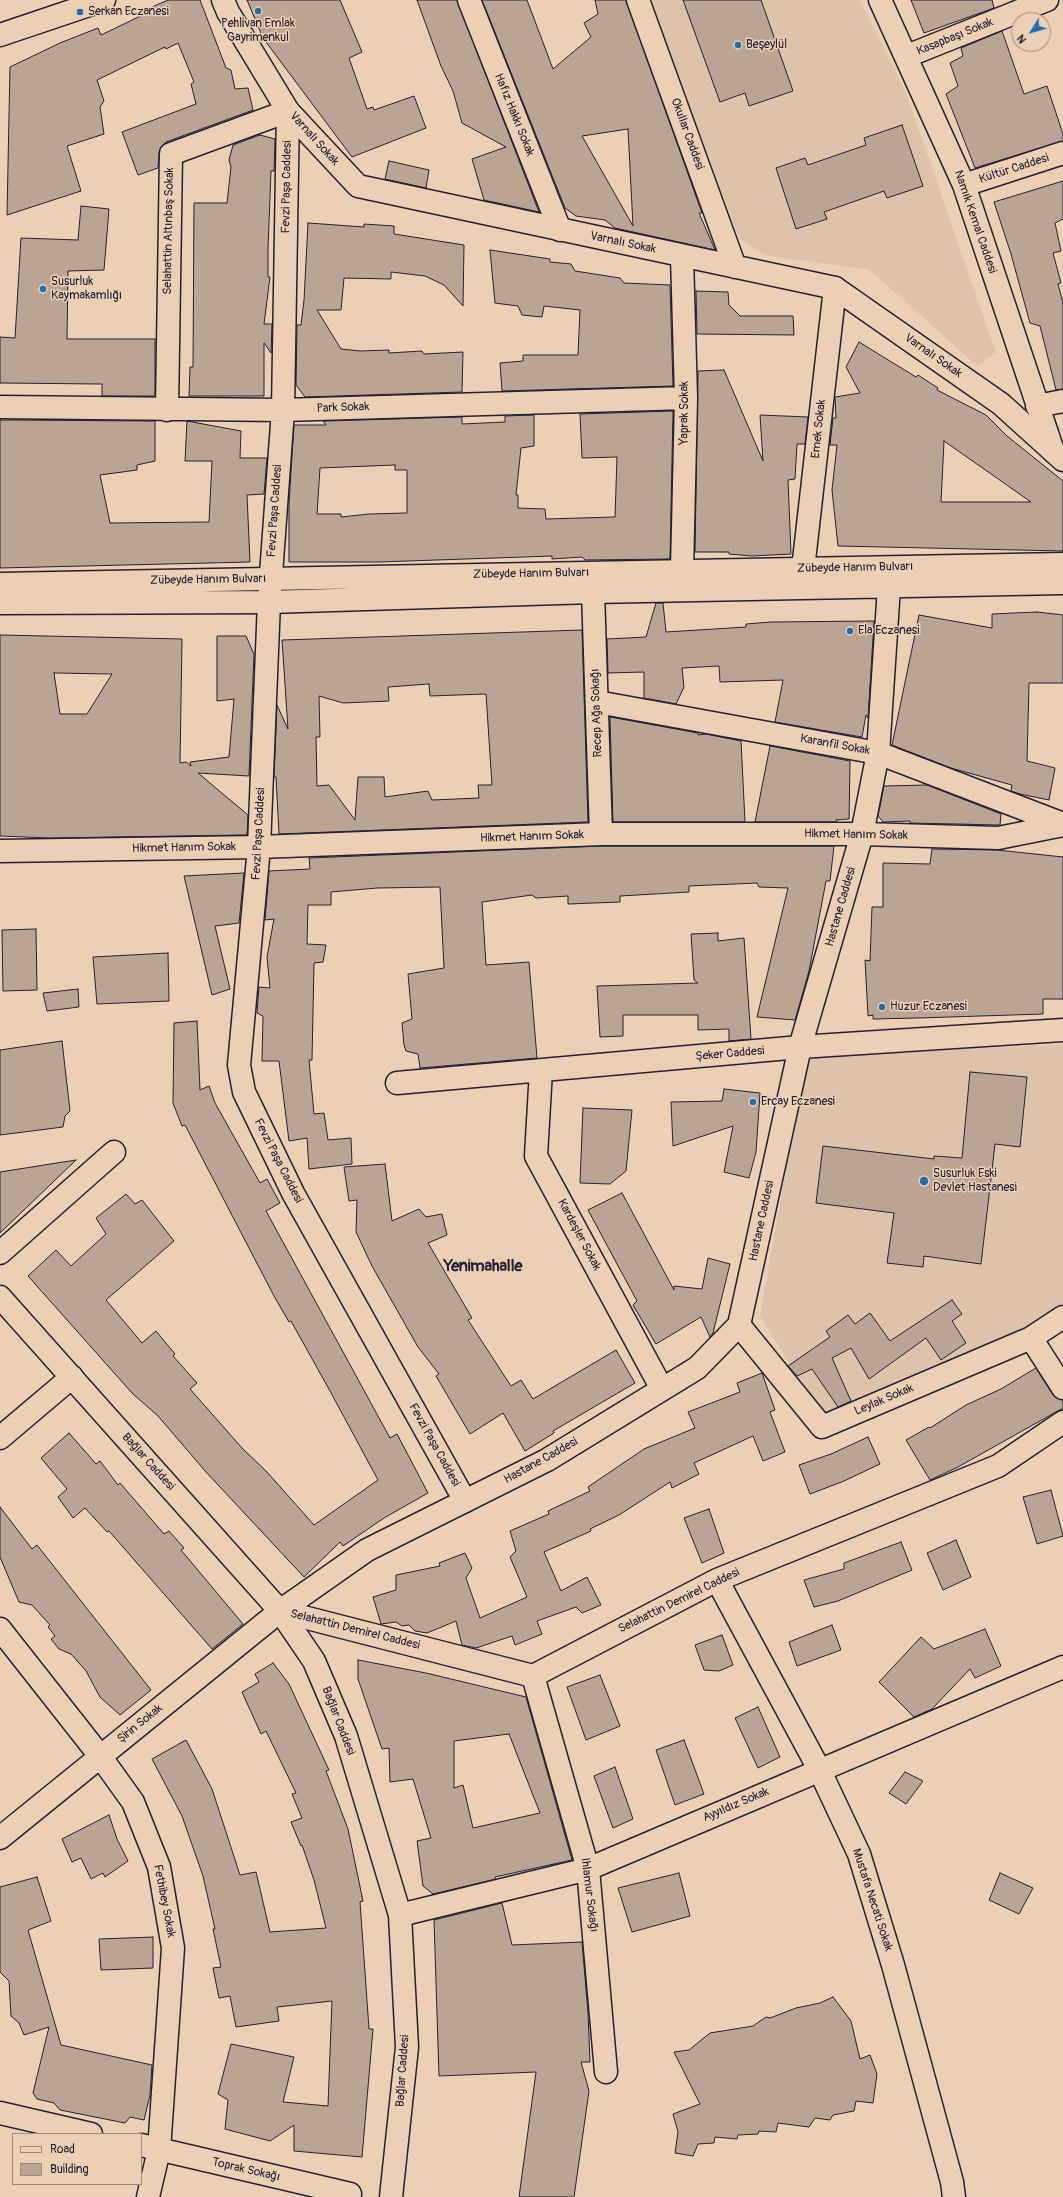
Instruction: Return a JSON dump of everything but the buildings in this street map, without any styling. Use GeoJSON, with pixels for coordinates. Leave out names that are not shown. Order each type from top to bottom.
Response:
{"type":"FeatureCollection","features":[{"type":"Feature","properties":{"kind":"street"},"geometry":{"type":"LineString","coordinates":[[0,35],[104,0]]}},
{"type":"Feature","properties":{"kind":"street","name":"Varnalı Sokak"},"geometry":{"type":"LineString","coordinates":[[223,0],[228,12],[288,111],[358,186],[835,288],[1001,404],[1058,455]]}},
{"type":"Feature","properties":{"kind":"street","name":"Hafız Hakkı Sokak"},"geometry":{"type":"LineString","coordinates":[[469,0],[560,230]]}},
{"type":"Feature","properties":{"kind":"street","name":"Okullar Caddesi"},"geometry":{"type":"LineString","coordinates":[[638,0],[735,267]]}},
{"type":"Feature","properties":{"kind":"street","name":"Namık Kemal Caddesi"},"geometry":{"type":"LineString","coordinates":[[880,0],[907,56],[964,185],[1037,406],[1058,455]]}},
{"type":"Feature","properties":{"kind":"street","name":"Kasapbaşı Sokak"},"geometry":{"type":"LineString","coordinates":[[907,56],[1047,0]]}},
{"type":"Feature","properties":{"kind":"street","name":"Selahattin Altınbaş Sokak"},"geometry":{"type":"LineString","coordinates":[[167,410],[171,154],[288,111]]}},
{"type":"Feature","properties":{"kind":"street","name":"Fevzi Paşa Caddesi"},"geometry":{"type":"LineString","coordinates":[[288,111],[283,410],[269,602],[259,847],[239,1065],[244,1092],[293,1193],[465,1501]]}},
{"type":"Feature","properties":{"kind":"street","name":"Kültür Caddesi"},"geometry":{"type":"LineString","coordinates":[[964,185],[1063,153]]}},
{"type":"Feature","properties":{"kind":"street","name":"Yaprak Sokak"},"geometry":{"type":"LineString","coordinates":[[682,256],[686,398],[682,571]]}},
{"type":"Feature","properties":{"kind":"street","name":"Emek Sokak"},"geometry":{"type":"LineString","coordinates":[[803,569],[835,288]]}},
{"type":"Feature","properties":{"kind":"street","name":"Park Sokak"},"geometry":{"type":"LineString","coordinates":[[0,407],[167,410],[283,410],[686,398]]}},
{"type":"Feature","properties":{"kind":"street"},"geometry":{"type":"LineString","coordinates":[[1037,406],[1063,400]]}},
{"type":"Feature","properties":{"kind":"street","name":"Zübeyde Hanım Bulvarı"},"geometry":{"type":"LineString","coordinates":[[0,584],[1063,564]]}},
{"type":"Feature","properties":{"kind":"street"},"geometry":{"type":"LineString","coordinates":[[0,604],[269,602],[593,592],[1063,583]]}},
{"type":"Feature","properties":{"kind":"street","name":"Hastane Caddesi"},"geometry":{"type":"LineString","coordinates":[[280,1611],[367,1550],[547,1460],[696,1368],[739,1325],[800,1047],[862,834],[878,753],[889,586]]}},
{"type":"Feature","properties":{"kind":"street","name":"Recep Ağa Sokağı"},"geometry":{"type":"LineString","coordinates":[[593,592],[601,834]]}},
{"type":"Feature","properties":{"kind":"street","name":"Karanfil Sokak"},"geometry":{"type":"LineString","coordinates":[[597,702],[878,753],[1063,824]]}},
{"type":"Feature","properties":{"kind":"street","name":"Hikmet Hanım Sokak"},"geometry":{"type":"LineString","coordinates":[[0,851],[259,847],[601,834],[862,834],[998,838],[1063,824]]}},
{"type":"Feature","properties":{"kind":"street","name":"Şeker Caddesi"},"geometry":{"type":"LineString","coordinates":[[397,1083],[800,1047],[1063,1030]]}},
{"type":"Feature","properties":{"kind":"street","name":"Kardeşler Sokak"},"geometry":{"type":"LineString","coordinates":[[541,1070],[536,1156],[662,1389]]}},
{"type":"Feature","properties":{"kind":"street"},"geometry":{"type":"LineString","coordinates":[[0,1253],[114,1152]]}},
{"type":"Feature","properties":{"kind":"street"},"geometry":{"type":"LineString","coordinates":[[0,1297],[39,1343]]}},
{"type":"Feature","properties":{"kind":"street"},"geometry":{"type":"LineString","coordinates":[[0,1312],[39,1343]]}},
{"type":"Feature","properties":{"kind":"street","name":"Leylak Sokak"},"geometry":{"type":"LineString","coordinates":[[739,1325],[822,1427],[1031,1338],[1063,1317]]}},
{"type":"Feature","properties":{"kind":"street"},"geometry":{"type":"LineString","coordinates":[[1031,1338],[1063,1388]]}},
{"type":"Feature","properties":{"kind":"street","name":"Bağlar Caddesi"},"geometry":{"type":"LineString","coordinates":[[39,1343],[72,1376],[280,1611],[314,1661],[346,1736],[400,1915],[407,2047],[390,2197]]}},
{"type":"Feature","properties":{"kind":"street"},"geometry":{"type":"LineString","coordinates":[[0,1438],[72,1376]]}},
{"type":"Feature","properties":{"kind":"street","name":"Selahattin Demirel Caddesi"},"geometry":{"type":"LineString","coordinates":[[280,1611],[533,1676],[717,1580],[998,1466],[1063,1422]]}},
{"type":"Feature","properties":{"kind":"street","name":"Mustafa Necati Sokak"},"geometry":{"type":"LineString","coordinates":[[717,1580],[819,1769],[860,1854],[893,1965],[952,2182],[954,2197]]}},
{"type":"Feature","properties":{"kind":"street","name":"Şirin Sokak"},"geometry":{"type":"LineString","coordinates":[[0,1838],[280,1611]]}},
{"type":"Feature","properties":{"kind":"street","name":"Fethibey Sokak"},"geometry":{"type":"LineString","coordinates":[[0,1629],[100,1756],[133,1802],[159,1867],[173,1948],[150,2148],[148,2197]]}},
{"type":"Feature","properties":{"kind":"street","name":"Ayyıldız Sokak"},"geometry":{"type":"LineString","coordinates":[[400,1915],[588,1869],[819,1769],[1063,1667]]}},
{"type":"Feature","properties":{"kind":"street","name":"Ihlamur Sokağı"},"geometry":{"type":"LineString","coordinates":[[533,1676],[588,1869],[606,2072]]}},
{"type":"Feature","properties":{"kind":"street"},"geometry":{"type":"LineString","coordinates":[[0,2113],[87,2133]]}},
{"type":"Feature","properties":{"kind":"street","name":"Toprak Sokağı"},"geometry":{"type":"LineString","coordinates":[[150,2148],[350,2194]]}},
{"type":"Feature","properties":{"kind":"shaded area"},"geometry":{"type":"Polygon","coordinates":[[[650,0],[860,0],[905,90],[996,353],[977,366],[870,270],[764,255],[739,238],[650,0]]]}},
{"type":"Feature","properties":{"kind":"shaded area","name":"Susurluk Eski Devlet Hastanesi"},"geometry":{"type":"Polygon","coordinates":[[[1063,1044],[1063,1304],[1028,1327],[822,1415],[760,1316],[806,1057],[1063,1044]]]}},
{"type":"Feature","properties":{"kind":"place","name":"Pehlivan Emlak Gayrimenkul"},"geometry":{"type":"Point","coordinates":[258,11]}},
{"type":"Feature","properties":{"kind":"place","name":"Serkan Eczanesi"},"geometry":{"type":"Point","coordinates":[80,12]}},
{"type":"Feature","properties":{"kind":"place","name":"Beşeylül"},"geometry":{"type":"Point","coordinates":[738,45]}},
{"type":"Feature","properties":{"kind":"place","name":"Susurluk Kaymakamlığı"},"geometry":{"type":"Point","coordinates":[43,289]}},
{"type":"Feature","properties":{"kind":"place","name":"Ela Eczanesi"},"geometry":{"type":"Point","coordinates":[850,631]}},
{"type":"Feature","properties":{"kind":"place","name":"Huzur Eczanesi"},"geometry":{"type":"Point","coordinates":[882,1007]}},
{"type":"Feature","properties":{"kind":"place","name":"Ercay Eczanesi"},"geometry":{"type":"Point","coordinates":[753,1102]}},
{"type":"Feature","properties":{"kind":"place","name":"Susurluk Eski Devlet Hastanesi"},"geometry":{"type":"Point","coordinates":[924,1181]}},
{"type":"Feature","properties":{"kind":"district","name":"Yenimahalle"},"geometry":{"type":"Point","coordinates":[483,1267]}}]}
